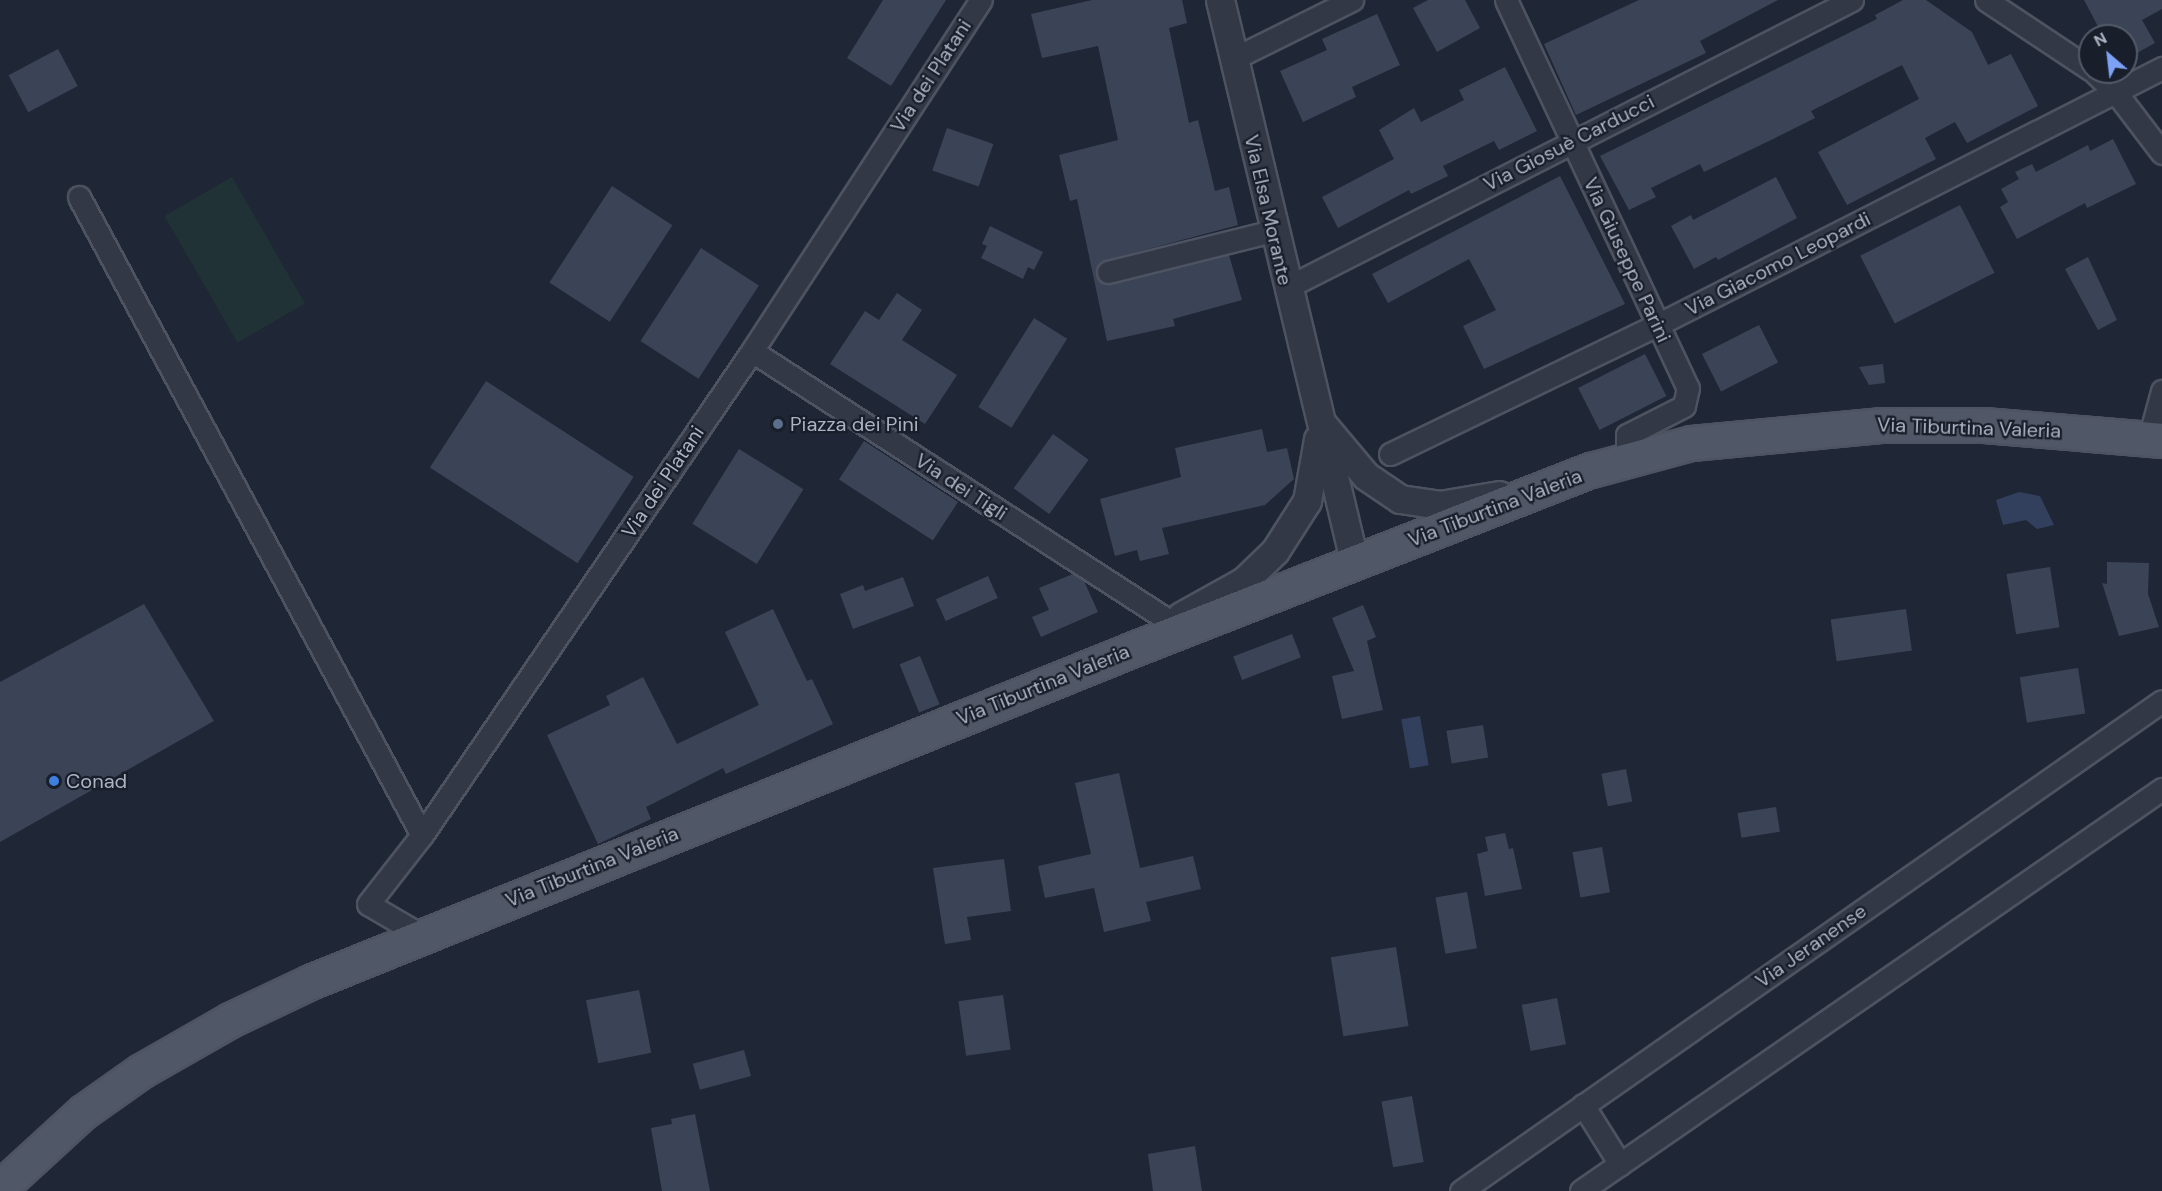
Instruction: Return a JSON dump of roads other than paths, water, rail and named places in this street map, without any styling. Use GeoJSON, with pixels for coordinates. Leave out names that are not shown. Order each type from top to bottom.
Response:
{"type":"FeatureCollection","features":[{"type":"Feature","properties":{"kind":"main road","name":"Via Tiburtina Valeria"},"geometry":{"type":"LineString","coordinates":[[0,1188],[83,1112],[180,1047],[310,982],[421,935],[1141,645],[1355,564],[1557,483],[1627,459],[1732,437],[1880,424],[1984,425],[2156,440]]}},
{"type":"Feature","properties":{"kind":"street","name":"Via dei Platani"},"geometry":{"type":"LineString","coordinates":[[421,935],[368,904],[422,835],[752,351],[981,0]]}},
{"type":"Feature","properties":{"kind":"street","name":"Via Elsa Morante"},"geometry":{"type":"LineString","coordinates":[[1220,0],[1273,231],[1355,564]]}},
{"type":"Feature","properties":{"kind":"street"},"geometry":{"type":"LineString","coordinates":[[1233,59],[1352,0]]}},
{"type":"Feature","properties":{"kind":"street","name":"Via Giuseppe Parini"},"geometry":{"type":"LineString","coordinates":[[1506,0],[1689,394],[1677,410],[1647,422],[1627,435],[1624,448],[1627,459]]}},
{"type":"Feature","properties":{"kind":"street","name":"Via Giosuè Carducci"},"geometry":{"type":"LineString","coordinates":[[1287,288],[1852,0]]}},
{"type":"Feature","properties":{"kind":"street"},"geometry":{"type":"LineString","coordinates":[[1986,0],[2078,61]]}},
{"type":"Feature","properties":{"kind":"street","name":"Via Giacomo Leopardi"},"geometry":{"type":"LineString","coordinates":[[1390,454],[1657,325],[2117,94],[2162,68]]}},
{"type":"Feature","properties":{"kind":"street"},"geometry":{"type":"LineString","coordinates":[[2107,84],[2117,94],[2162,153]]}},
{"type":"Feature","properties":{"kind":"street"},"geometry":{"type":"LineString","coordinates":[[79,197],[422,835]]}},
{"type":"Feature","properties":{"kind":"street"},"geometry":{"type":"LineString","coordinates":[[1108,272],[1273,231]]}},
{"type":"Feature","properties":{"kind":"street","name":"Via dei Tigli"},"geometry":{"type":"LineString","coordinates":[[752,351],[1171,622]]}},
{"type":"Feature","properties":{"kind":"street"},"geometry":{"type":"LineString","coordinates":[[2156,440],[2162,391]]}},
{"type":"Feature","properties":{"kind":"street","name":"Via Elsa Morante"},"geometry":{"type":"LineString","coordinates":[[1319,420],[1366,476],[1389,494],[1413,502],[1458,503],[1557,483]]}},
{"type":"Feature","properties":{"kind":"street","name":"Via Elsa Morante"},"geometry":{"type":"LineString","coordinates":[[1141,645],[1171,622],[1244,581],[1287,536],[1310,492],[1319,420]]}},
{"type":"Feature","properties":{"kind":"street","name":"Via Jeranense"},"geometry":{"type":"LineString","coordinates":[[1461,1191],[2162,701]]}},
{"type":"Feature","properties":{"kind":"street"},"geometry":{"type":"LineString","coordinates":[[1581,1191],[2162,789]]}},
{"type":"Feature","properties":{"kind":"street"},"geometry":{"type":"LineString","coordinates":[[1583,1106],[1620,1164]]}},
{"type":"Feature","properties":{"kind":"water"},"geometry":{"type":"Polygon","coordinates":[[[2019,492],[2040,496],[2054,525],[2037,529],[2026,520],[2003,525],[1996,500],[2019,492]]]}},
{"type":"Feature","properties":{"kind":"water"},"geometry":{"type":"Polygon","coordinates":[[[1420,716],[1429,765],[1410,769],[1401,719],[1420,716]]]}},
{"type":"Feature","properties":{"kind":"place","name":"Piazza dei Pini"},"geometry":{"type":"Point","coordinates":[778,424]}},
{"type":"Feature","properties":{"kind":"place","name":"Conad"},"geometry":{"type":"Point","coordinates":[54,781]}}]}
